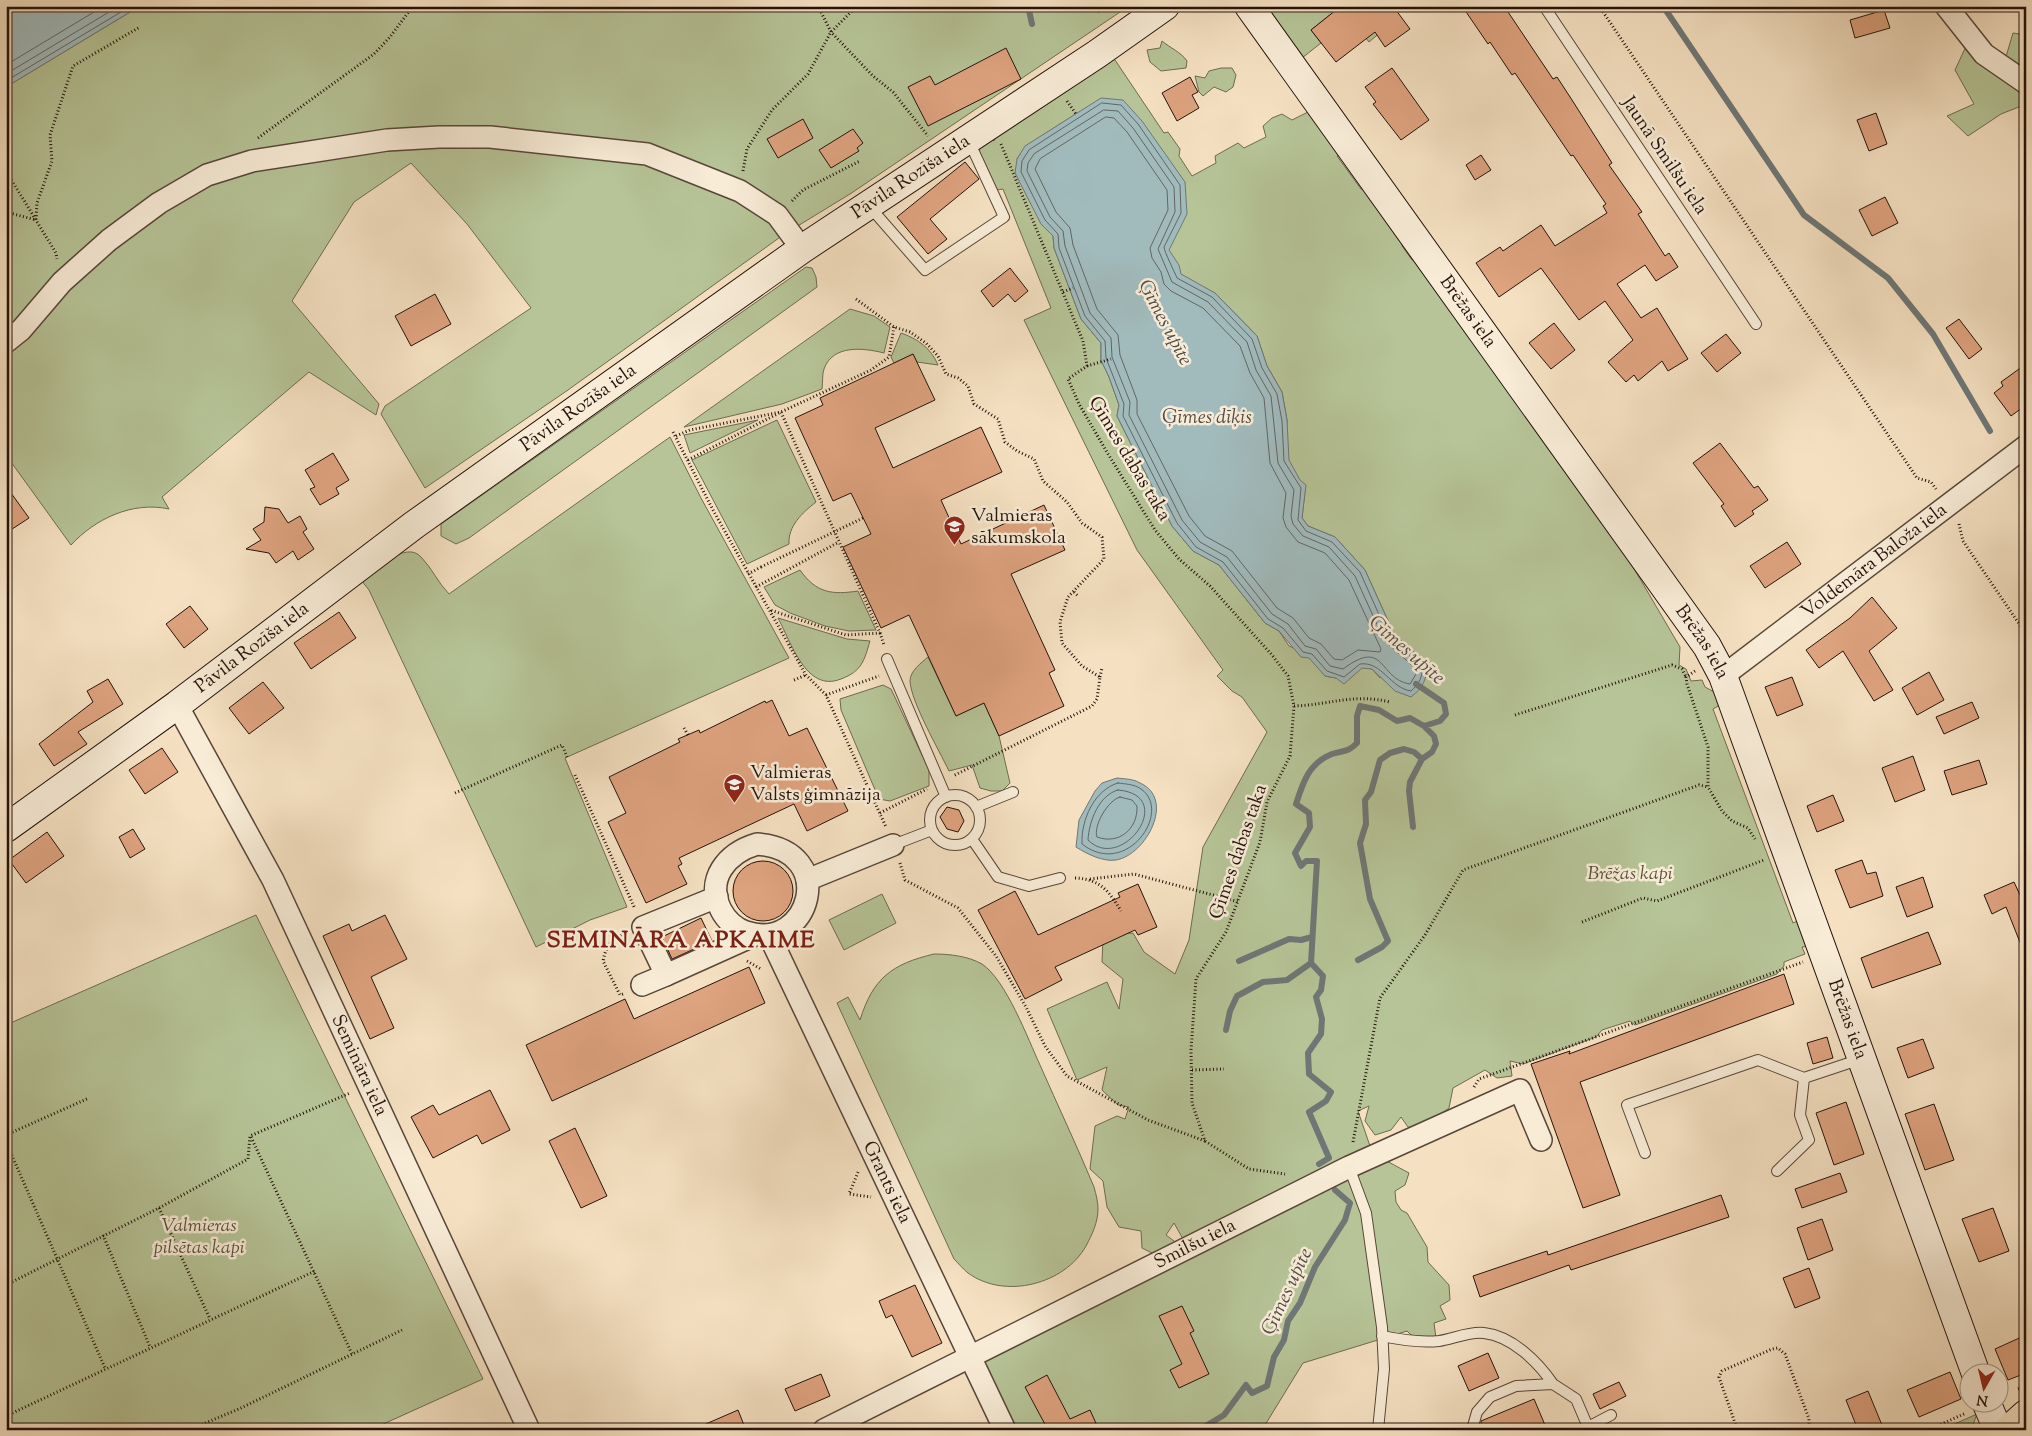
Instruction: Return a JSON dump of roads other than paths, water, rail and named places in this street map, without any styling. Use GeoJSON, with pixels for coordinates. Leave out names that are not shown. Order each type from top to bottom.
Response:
{"type":"FeatureCollection","features":[{"type":"Feature","properties":{"kind":"main road"},"geometry":{"type":"LineString","coordinates":[[2008,1430],[2026,1414]]}},
{"type":"Feature","properties":{"kind":"street","name":"Pāvila Rozīša iela"},"geometry":{"type":"LineString","coordinates":[[6,828],[177,705],[414,525],[802,249],[1165,6]]}},
{"type":"Feature","properties":{"kind":"street","name":"Brēžas iela"},"geometry":{"type":"LineString","coordinates":[[1249,6],[1702,638],[1712,672],[1862,1058],[1972,1364]]}},
{"type":"Feature","properties":{"kind":"street"},"geometry":{"type":"LineString","coordinates":[[1946,6],[1984,54],[2026,83]]}},
{"type":"Feature","properties":{"kind":"street"},"geometry":{"type":"LineString","coordinates":[[6,342],[21,330],[62,282],[109,240],[159,202],[207,175],[252,161],[387,140],[439,136],[490,137],[646,154],[740,191],[777,215],[802,249]]}},
{"type":"Feature","properties":{"kind":"street","name":"Voldemāra Baloža iela"},"geometry":{"type":"LineString","coordinates":[[1712,672],[2026,446]]}},
{"type":"Feature","properties":{"kind":"street","name":"Semināra iela"},"geometry":{"type":"LineString","coordinates":[[177,705],[273,880],[529,1430]]}},
{"type":"Feature","properties":{"kind":"street"},"geometry":{"type":"LineString","coordinates":[[642,985],[733,945],[784,930],[796,920],[804,906],[809,889],[807,880],[798,862],[787,851],[772,845],[756,844],[742,848],[729,858],[721,869],[716,883],[716,897],[721,911],[730,922],[741,930],[762,935]]}},
{"type":"Feature","properties":{"kind":"street"},"geometry":{"type":"LineString","coordinates":[[807,880],[893,846]]}},
{"type":"Feature","properties":{"kind":"street"},"geometry":{"type":"LineString","coordinates":[[666,975],[643,927],[716,897]]}},
{"type":"Feature","properties":{"kind":"street","name":"Grants iela"},"geometry":{"type":"LineString","coordinates":[[762,935],[1005,1430]]}},
{"type":"Feature","properties":{"kind":"street","name":"Smilšu iela"},"geometry":{"type":"LineString","coordinates":[[824,1430],[1349,1167],[1520,1090],[1541,1140]]}},
{"type":"Feature","properties":{"kind":"street"},"geometry":{"type":"LineString","coordinates":[[1986,1414],[1998,1430]]}},
{"type":"Feature","properties":{"kind":"lane","name":"Jaunā Smilšu iela"},"geometry":{"type":"LineString","coordinates":[[1544,6],[1756,324]]}},
{"type":"Feature","properties":{"kind":"lane"},"geometry":{"type":"LineString","coordinates":[[869,205],[925,270],[1004,217],[968,139]]}},
{"type":"Feature","properties":{"kind":"lane"},"geometry":{"type":"LineString","coordinates":[[888,659],[946,797]]}},
{"type":"Feature","properties":{"kind":"lane"},"geometry":{"type":"LineString","coordinates":[[976,807],[1013,792]]}},
{"type":"Feature","properties":{"kind":"lane"},"geometry":{"type":"LineString","coordinates":[[946,797],[963,797],[976,807],[980,824],[972,839],[958,845],[950,845],[936,837],[930,822],[934,807],[946,797]]}},
{"type":"Feature","properties":{"kind":"lane"},"geometry":{"type":"LineString","coordinates":[[893,846],[932,830]]}},
{"type":"Feature","properties":{"kind":"lane"},"geometry":{"type":"LineString","coordinates":[[972,839],[998,877],[1029,886],[1060,878]]}},
{"type":"Feature","properties":{"kind":"lane"},"geometry":{"type":"LineString","coordinates":[[1645,1153],[1627,1105],[1758,1060],[1804,1078],[1862,1058]]}},
{"type":"Feature","properties":{"kind":"lane"},"geometry":{"type":"LineString","coordinates":[[1777,1171],[1809,1140],[1800,1115],[1804,1078]]}},
{"type":"Feature","properties":{"kind":"lane"},"geometry":{"type":"LineString","coordinates":[[1349,1167],[1366,1212],[1382,1336],[1384,1368],[1378,1430]]}},
{"type":"Feature","properties":{"kind":"lane"},"geometry":{"type":"LineString","coordinates":[[1382,1336],[1404,1341],[1438,1341],[1484,1333],[1516,1345],[1543,1369],[1553,1384],[1576,1399],[1585,1428],[1611,1415]]}},
{"type":"Feature","properties":{"kind":"lane"},"geometry":{"type":"LineString","coordinates":[[1475,1430],[1473,1426],[1477,1412],[1490,1397],[1516,1386],[1553,1384]]}},
{"type":"Feature","properties":{"kind":"water"},"geometry":{"type":"Polygon","coordinates":[[[6,6],[140,6],[6,87],[6,6]]]}},
{"type":"Feature","properties":{"kind":"water","name":"Ģīmes dīķis"},"geometry":{"type":"Polygon","coordinates":[[[1101,98],[1123,100],[1142,121],[1185,182],[1187,214],[1169,250],[1179,265],[1181,274],[1215,293],[1257,336],[1267,366],[1282,392],[1287,420],[1289,460],[1300,480],[1306,485],[1302,518],[1308,526],[1335,537],[1365,570],[1394,634],[1427,664],[1424,683],[1411,697],[1395,691],[1372,669],[1362,668],[1344,684],[1336,678],[1325,676],[1309,658],[1301,657],[1279,631],[1265,623],[1219,565],[1193,551],[1172,526],[1117,416],[1119,405],[1101,360],[1101,343],[1081,319],[1054,248],[1053,236],[1041,224],[1015,173],[1017,159],[1025,146],[1101,98]]]}},
{"type":"Feature","properties":{"kind":"water"},"geometry":{"type":"Polygon","coordinates":[[[1117,778],[1135,781],[1151,791],[1156,801],[1156,813],[1153,826],[1137,848],[1127,856],[1116,860],[1106,860],[1090,855],[1076,847],[1079,820],[1095,791],[1102,783],[1117,778]]]}},
{"type":"Feature","properties":{"kind":"waterway","name":"Ģīmes upīte"},"geometry":{"type":"LineString","coordinates":[[1028,6],[1032,24]]}},
{"type":"Feature","properties":{"kind":"waterway"},"geometry":{"type":"LineString","coordinates":[[1663,6],[1804,215],[1888,278],[1933,334],[1990,431]]}},
{"type":"Feature","properties":{"kind":"waterway"},"geometry":{"type":"LineString","coordinates":[[2023,487],[2026,491]]}},
{"type":"Feature","properties":{"kind":"waterway","name":"Ģīmes upīte"},"geometry":{"type":"LineString","coordinates":[[1319,1164],[1329,1158],[1309,1112],[1326,1101],[1331,1092],[1309,1074],[1308,1053],[1321,1034],[1322,1019],[1316,997],[1321,990],[1323,976],[1311,963],[1317,861],[1306,861],[1301,866],[1295,853],[1310,827],[1309,813],[1296,804],[1304,781],[1312,768],[1324,758],[1348,750],[1357,743],[1357,716],[1360,706],[1379,710],[1397,721],[1410,718],[1424,726],[1440,721],[1446,714],[1444,703],[1416,684]]}},
{"type":"Feature","properties":{"kind":"waterway"},"geometry":{"type":"LineString","coordinates":[[1358,960],[1382,947],[1388,941],[1370,899],[1360,843],[1366,824],[1365,800],[1371,792],[1380,760],[1390,753],[1404,749],[1414,752],[1422,759],[1432,752],[1436,744],[1434,736],[1424,726]]}},
{"type":"Feature","properties":{"kind":"waterway"},"geometry":{"type":"LineString","coordinates":[[1413,827],[1409,791],[1410,782],[1422,759]]}},
{"type":"Feature","properties":{"kind":"waterway"},"geometry":{"type":"LineString","coordinates":[[1239,961],[1289,939],[1301,940],[1312,937]]}},
{"type":"Feature","properties":{"kind":"waterway"},"geometry":{"type":"LineString","coordinates":[[1226,1030],[1230,1011],[1237,996],[1263,982],[1287,980],[1311,963]]}},
{"type":"Feature","properties":{"kind":"waterway","name":"Ģīmes upīte"},"geometry":{"type":"LineString","coordinates":[[1199,1430],[1224,1415],[1246,1385],[1252,1393],[1267,1386],[1274,1357],[1284,1340],[1288,1321],[1300,1303],[1315,1267],[1345,1220],[1350,1203],[1335,1190]]}},
{"type":"Feature","properties":{"kind":"place","name":"Valmieras sākumskola"},"geometry":{"type":"Point","coordinates":[955,546]}},
{"type":"Feature","properties":{"kind":"place","name":"Valmieras Valsts ģimnāzija"},"geometry":{"type":"Point","coordinates":[734,803]}},
{"type":"Feature","properties":{"kind":"district","name":"SEMINĀRA APKAIME"},"geometry":{"type":"Point","coordinates":[681,941]}},
{"type":"Feature","properties":{"kind":"park label","name":"Brēžas kapi"},"geometry":{"type":"Point","coordinates":[1630,874]}},
{"type":"Feature","properties":{"kind":"park label","name":"Valmieras pilsētas kapi"},"geometry":{"type":"Point","coordinates":[199,1237]}}]}
